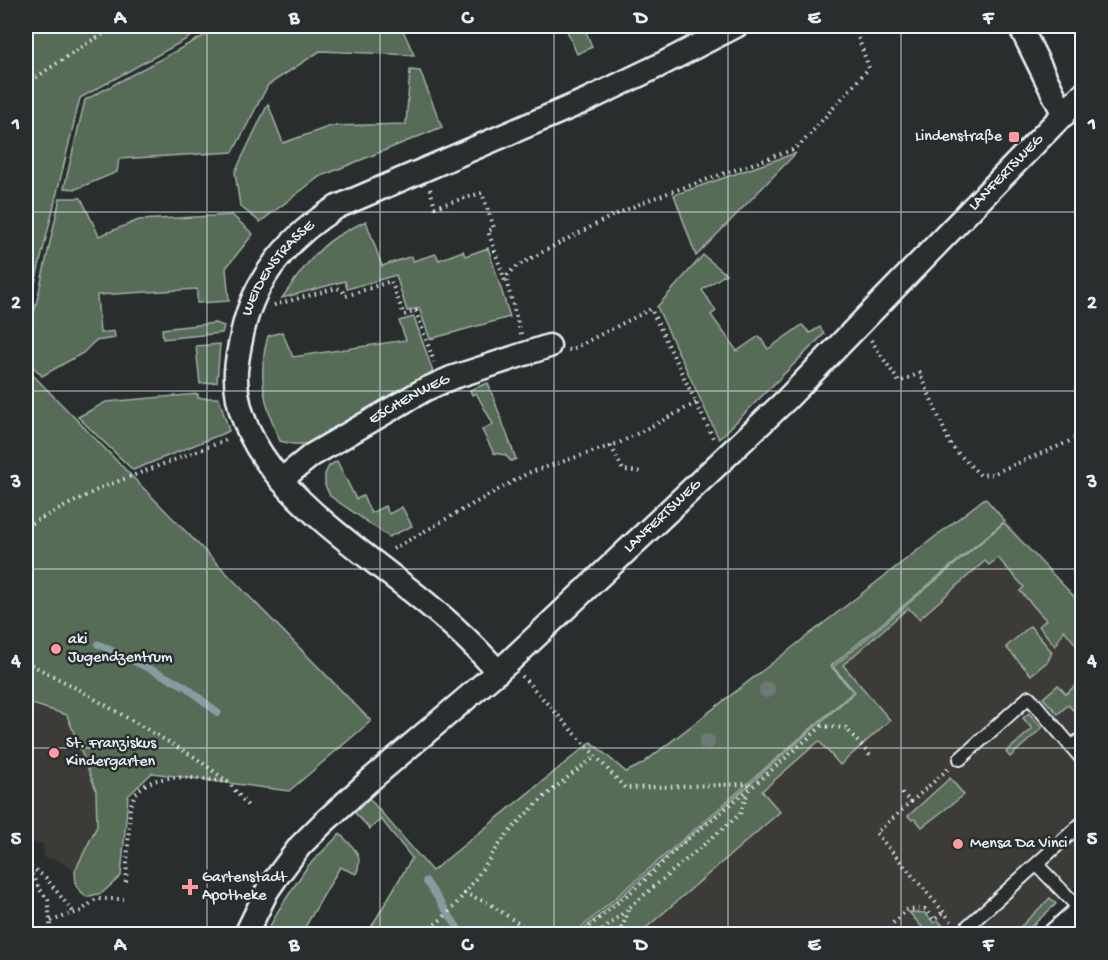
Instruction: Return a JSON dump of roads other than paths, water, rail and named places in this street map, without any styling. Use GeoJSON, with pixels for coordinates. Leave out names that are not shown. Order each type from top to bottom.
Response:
{"type":"FeatureCollection","features":[{"type":"Feature","properties":{"kind":"street","name":"WEIDENSTRASSE"},"geometry":{"type":"LineString","coordinates":[[504,667],[311,511],[281,480],[249,430],[238,393],[236,372],[247,313],[272,266],[287,246],[305,228],[324,215],[354,198],[609,90],[736,26]]}},
{"type":"Feature","properties":{"kind":"street"},"geometry":{"type":"LineString","coordinates":[[1020,26],[1064,115]]}},
{"type":"Feature","properties":{"kind":"street","name":"LANFERTSWEG"},"geometry":{"type":"LineString","coordinates":[[246,934],[267,891],[305,841],[369,781],[504,667],[786,400],[1083,95]]}},
{"type":"Feature","properties":{"kind":"street","name":"ESCHENWEG"},"geometry":{"type":"LineString","coordinates":[[281,480],[322,449],[424,390],[458,375],[549,346]]}},
{"type":"Feature","properties":{"kind":"street"},"geometry":{"type":"LineString","coordinates":[[1056,934],[1082,910]]}},
{"type":"Feature","properties":{"kind":"lane"},"geometry":{"type":"LineString","coordinates":[[960,759],[1029,697],[1083,759]]}},
{"type":"Feature","properties":{"kind":"lane"},"geometry":{"type":"LineString","coordinates":[[1072,747],[1083,738]]}},
{"type":"Feature","properties":{"kind":"lane"},"geometry":{"type":"LineString","coordinates":[[968,926],[1083,823]]}},
{"type":"Feature","properties":{"kind":"lane"},"geometry":{"type":"LineString","coordinates":[[1037,865],[1082,910]]}},
{"type":"Feature","properties":{"kind":"waterway"},"geometry":{"type":"LineString","coordinates":[[98,644],[185,686],[218,713]]}},
{"type":"Feature","properties":{"kind":"waterway"},"geometry":{"type":"LineString","coordinates":[[426,881],[462,934]]}},
{"type":"Feature","properties":{"kind":"place","name":"Lindenstraße"},"geometry":{"type":"Point","coordinates":[1014,137]}},
{"type":"Feature","properties":{"kind":"place","name":"aki Jugendzentrum"},"geometry":{"type":"Point","coordinates":[56,649]}},
{"type":"Feature","properties":{"kind":"place","name":"St. Franziskus Kindergarten"},"geometry":{"type":"Point","coordinates":[54,753]}},
{"type":"Feature","properties":{"kind":"place","name":"Mensa Da Vinci"},"geometry":{"type":"Point","coordinates":[958,844]}},
{"type":"Feature","properties":{"kind":"place","name":"Gartenstadt Apotheke"},"geometry":{"type":"Point","coordinates":[190,887]}}]}
